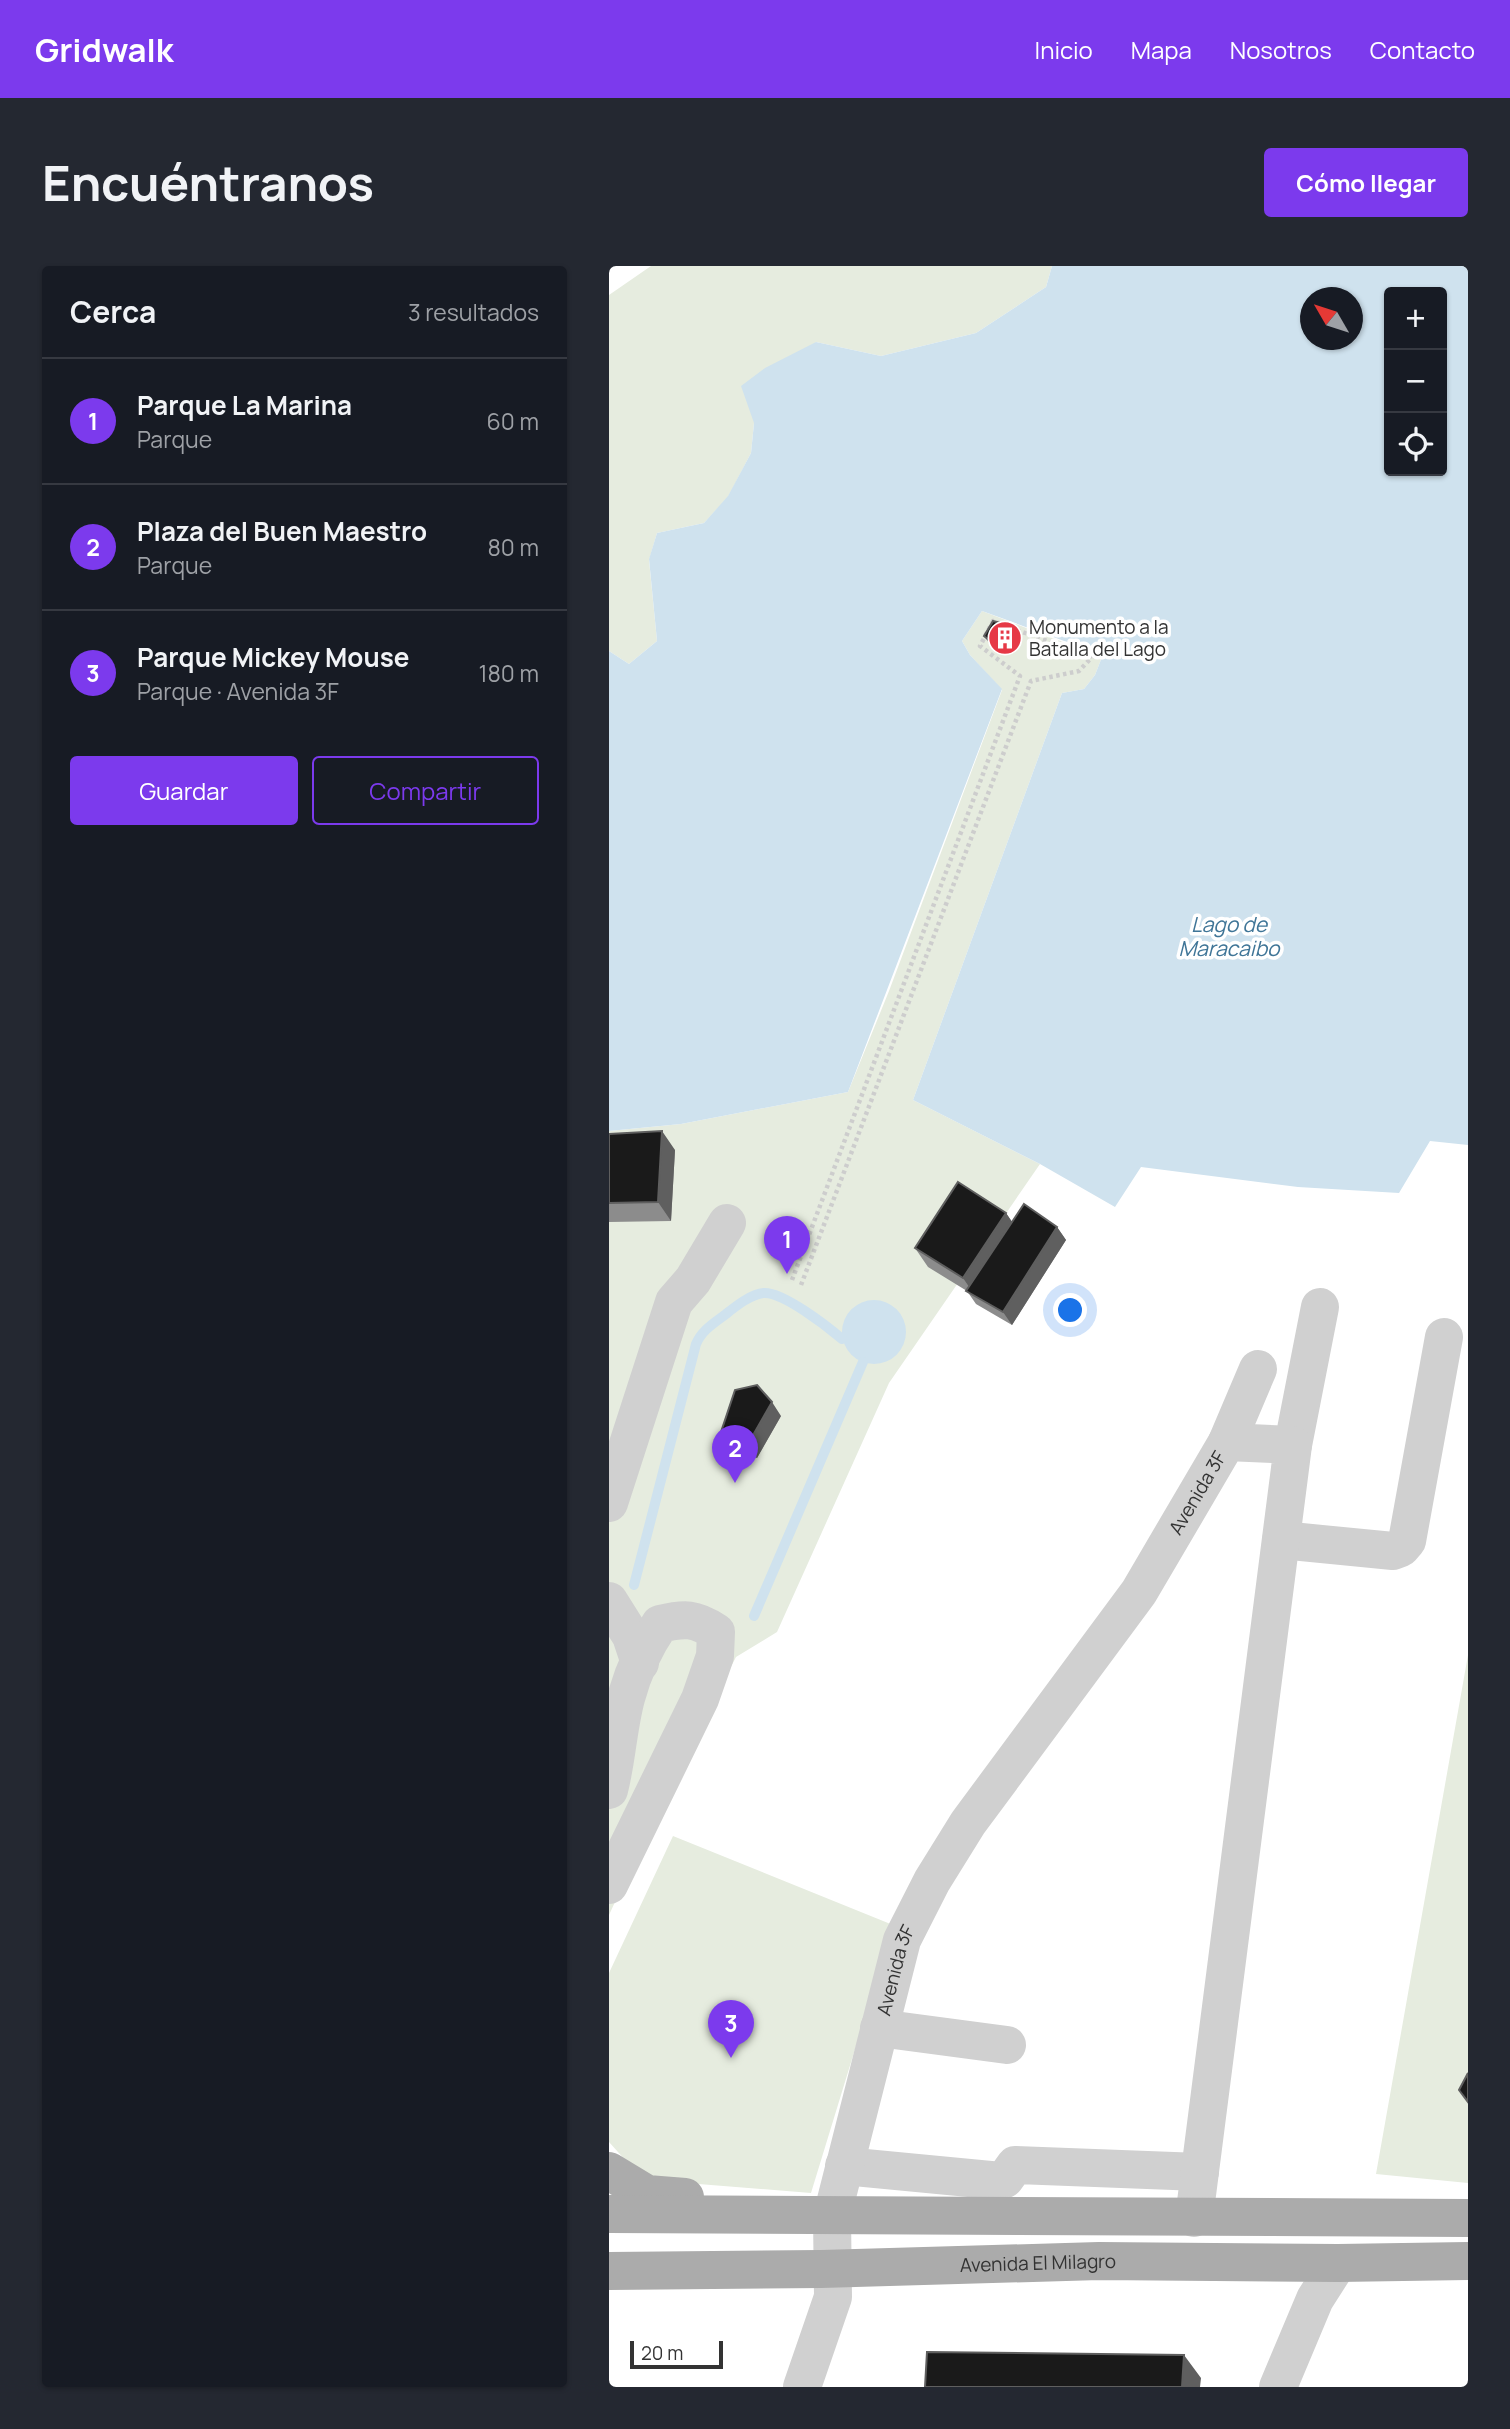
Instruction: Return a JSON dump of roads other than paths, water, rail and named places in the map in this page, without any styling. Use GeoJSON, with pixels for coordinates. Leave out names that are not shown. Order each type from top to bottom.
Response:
{"type":"FeatureCollection","features":[{"type":"Feature","properties":{"kind":"main road"},"geometry":{"type":"LineString","coordinates":[[609,2171],[647,2194],[748,2200],[773,2216]]}},
{"type":"Feature","properties":{"kind":"main road"},"geometry":{"type":"LineString","coordinates":[[609,2214],[1468,2218]]}},
{"type":"Feature","properties":{"kind":"main road","name":"Avenida El Milagro"},"geometry":{"type":"LineString","coordinates":[[613,2272],[1099,2261],[1468,2262]]}},
{"type":"Feature","properties":{"kind":"street"},"geometry":{"type":"LineString","coordinates":[[609,1503],[674,1302],[693,1280],[727,1223]]}},
{"type":"Feature","properties":{"kind":"street"},"geometry":{"type":"LineString","coordinates":[[1194,2218],[1293,1445],[1320,1307]]}},
{"type":"Feature","properties":{"kind":"street"},"geometry":{"type":"LineString","coordinates":[[1281,1540],[1393,1551],[1401,1548],[1407,1541],[1444,1338]]}},
{"type":"Feature","properties":{"kind":"street"},"geometry":{"type":"LineString","coordinates":[[1227,1442],[1258,1369]]}},
{"type":"Feature","properties":{"kind":"street","name":"Avenida 3F"},"geometry":{"type":"LineString","coordinates":[[832,2268],[832,2216],[879,2028],[902,1940],[932,1881],[968,1823],[1139,1592],[1227,1442],[1293,1445]]}},
{"type":"Feature","properties":{"kind":"street"},"geometry":{"type":"LineString","coordinates":[[609,1601],[631,1636],[640,1663]]}},
{"type":"Feature","properties":{"kind":"street"},"geometry":{"type":"LineString","coordinates":[[609,1790],[616,1765],[616,1729],[647,1643],[660,1624],[698,1620],[716,1632],[715,1656],[700,1699],[609,1885]]}},
{"type":"Feature","properties":{"kind":"street"},"geometry":{"type":"LineString","coordinates":[[879,2028],[1007,2045]]}},
{"type":"Feature","properties":{"kind":"street"},"geometry":{"type":"LineString","coordinates":[[844,2166],[1001,2181],[1015,2165],[1200,2172]]}},
{"type":"Feature","properties":{"kind":"street"},"geometry":{"type":"LineString","coordinates":[[1278,2387],[1315,2300],[1338,2263]]}},
{"type":"Feature","properties":{"kind":"street"},"geometry":{"type":"LineString","coordinates":[[802,2387],[833,2297],[832,2268]]}},
{"type":"Feature","properties":{"kind":"water","name":"Lago de Maracaibo"},"geometry":{"type":"Polygon","coordinates":[[[1052,266],[1468,266],[1468,1145],[1430,1141],[1399,1193],[1298,1187],[1141,1167],[1115,1207],[1040,1164],[913,1100],[1062,693],[1084,689],[1095,675],[1102,657],[982,611],[962,641],[970,655],[1002,689],[848,1092],[681,1124],[609,1131],[609,651],[629,664],[657,641],[649,559],[657,533],[704,523],[728,496],[751,453],[754,423],[741,386],[765,368],[816,342],[881,356],[976,333],[1046,287],[1052,266]]]}},
{"type":"Feature","properties":{"kind":"water"},"geometry":{"type":"Polygon","coordinates":[[[874,1300],[892,1306],[900,1314],[906,1332],[900,1350],[892,1358],[874,1364],[856,1358],[848,1350],[842,1332],[848,1314],[856,1306],[874,1300]]]}},
{"type":"Feature","properties":{"kind":"waterway"},"geometry":{"type":"LineString","coordinates":[[634,1585],[696,1344],[702,1335],[739,1304],[764,1293],[793,1304],[842,1339]]}},
{"type":"Feature","properties":{"kind":"waterway"},"geometry":{"type":"LineString","coordinates":[[754,1616],[863,1362]]}},
{"type":"Feature","properties":{"kind":"place","name":"Monumento a la Batalla del Lago"},"geometry":{"type":"Point","coordinates":[1005,638]}},
{"type":"Feature","properties":{"kind":"place","name":"Parque La Marina"},"geometry":{"type":"Point","coordinates":[787,1274]}},
{"type":"Feature","properties":{"kind":"place","name":"Plaza del Buen Maestro"},"geometry":{"type":"Point","coordinates":[735,1483]}},
{"type":"Feature","properties":{"kind":"place","name":"Parque Mickey Mouse"},"geometry":{"type":"Point","coordinates":[731,2058]}}]}
